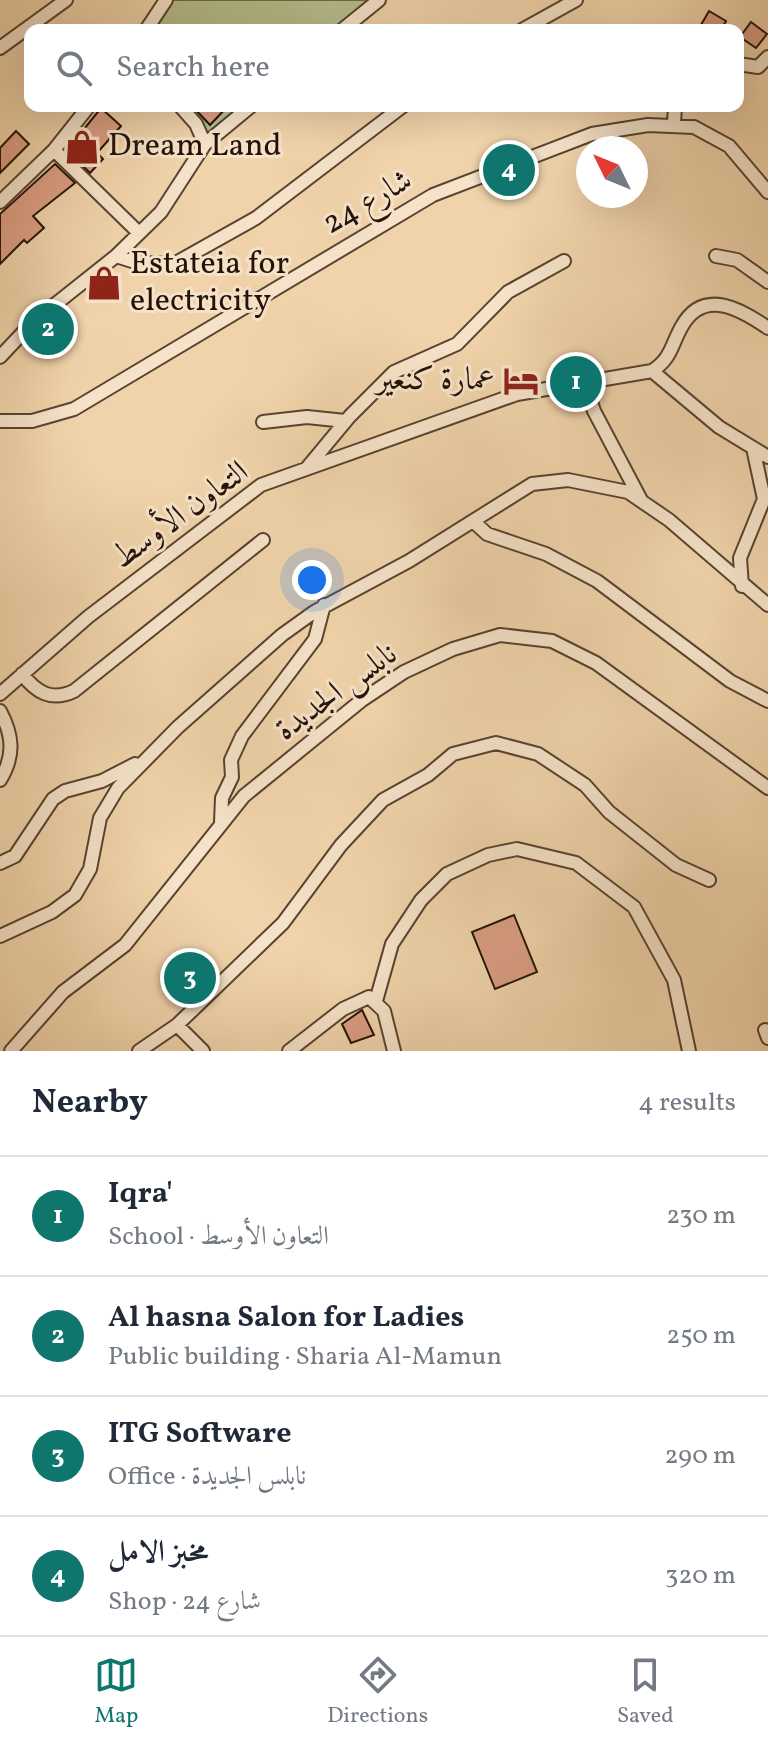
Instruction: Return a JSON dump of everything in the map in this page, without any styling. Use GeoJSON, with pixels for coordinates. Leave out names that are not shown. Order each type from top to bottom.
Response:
{"type":"FeatureCollection","features":[{"type":"Feature","properties":{"kind":"street"},"geometry":{"type":"LineString","coordinates":[[33,24],[66,0]]}},
{"type":"Feature","properties":{"kind":"street"},"geometry":{"type":"LineString","coordinates":[[150,24],[166,0]]}},
{"type":"Feature","properties":{"kind":"street"},"geometry":{"type":"LineString","coordinates":[[349,24],[379,0]]}},
{"type":"Feature","properties":{"kind":"street"},"geometry":{"type":"LineString","coordinates":[[533,24],[576,0]]}},
{"type":"Feature","properties":{"kind":"street"},"geometry":{"type":"LineString","coordinates":[[0,48],[24,31]]}},
{"type":"Feature","properties":{"kind":"street"},"geometry":{"type":"LineString","coordinates":[[744,65],[758,67],[768,57]]}},
{"type":"Feature","properties":{"kind":"street"},"geometry":{"type":"LineString","coordinates":[[0,202],[54,150],[84,112]]}},
{"type":"Feature","properties":{"kind":"street"},"geometry":{"type":"LineString","coordinates":[[185,112],[196,124],[205,144]]}},
{"type":"Feature","properties":{"kind":"street"},"geometry":{"type":"LineString","coordinates":[[0,357],[33,322],[116,256],[161,212],[205,144],[244,112]]}},
{"type":"Feature","properties":{"kind":"street"},"geometry":{"type":"LineString","coordinates":[[116,256],[138,263],[174,264],[256,218],[395,112]]}},
{"type":"Feature","properties":{"kind":"street"},"geometry":{"type":"LineString","coordinates":[[674,124],[675,112]]}},
{"type":"Feature","properties":{"kind":"street","name":"شارع 24"},"geometry":{"type":"LineString","coordinates":[[0,421],[32,421],[74,409],[449,187],[592,134],[674,124],[694,127],[729,146],[768,192]]}},
{"type":"Feature","properties":{"kind":"street"},"geometry":{"type":"LineString","coordinates":[[54,150],[139,233]]}},
{"type":"Feature","properties":{"kind":"street"},"geometry":{"type":"LineString","coordinates":[[716,256],[737,260],[768,282]]}},
{"type":"Feature","properties":{"kind":"street"},"geometry":{"type":"LineString","coordinates":[[304,470],[345,421],[394,372],[457,344],[508,292],[564,261]]}},
{"type":"Feature","properties":{"kind":"street"},"geometry":{"type":"LineString","coordinates":[[768,328],[731,305],[703,307],[685,320],[668,358],[652,371],[719,427],[768,457]]}},
{"type":"Feature","properties":{"kind":"street","name":"التعاون الأوسط"},"geometry":{"type":"LineString","coordinates":[[0,694],[88,617],[261,485],[517,394],[652,371]]}},
{"type":"Feature","properties":{"kind":"street"},"geometry":{"type":"LineString","coordinates":[[584,381],[594,411],[641,500]]}},
{"type":"Feature","properties":{"kind":"street"},"geometry":{"type":"LineString","coordinates":[[263,422],[307,417],[345,421]]}},
{"type":"Feature","properties":{"kind":"street"},"geometry":{"type":"LineString","coordinates":[[742,586],[740,558],[764,499],[753,448]]}},
{"type":"Feature","properties":{"kind":"street"},"geometry":{"type":"LineString","coordinates":[[0,936],[52,912],[75,895],[90,869],[102,812],[121,783],[266,649],[324,605],[393,570],[520,491],[546,480],[609,487],[641,500],[669,520],[742,586],[768,605]]}},
{"type":"Feature","properties":{"kind":"street"},"geometry":{"type":"LineString","coordinates":[[473,521],[487,534],[546,554],[597,581],[730,681],[768,701]]}},
{"type":"Feature","properties":{"kind":"street"},"geometry":{"type":"LineString","coordinates":[[22,674],[43,694],[55,696],[74,691],[263,540]]}},
{"type":"Feature","properties":{"kind":"street"},"geometry":{"type":"LineString","coordinates":[[221,822],[222,798],[232,777],[231,760],[242,736],[315,639],[324,605]]}},
{"type":"Feature","properties":{"kind":"street","name":"نابلس الجديدة"},"geometry":{"type":"LineString","coordinates":[[11,1051],[63,992],[125,945],[244,796],[362,700],[404,672],[453,649],[500,635],[552,641],[596,663],[768,788]]}},
{"type":"Feature","properties":{"kind":"street"},"geometry":{"type":"LineString","coordinates":[[0,711],[12,739],[10,764],[0,780]]}},
{"type":"Feature","properties":{"kind":"street"},"geometry":{"type":"LineString","coordinates":[[139,1051],[177,1025],[283,923],[341,845],[383,800],[428,775],[453,754],[496,743],[538,754],[585,785],[609,812],[676,865],[709,880]]}},
{"type":"Feature","properties":{"kind":"street"},"geometry":{"type":"LineString","coordinates":[[0,863],[15,856],[53,799],[135,764]]}},
{"type":"Feature","properties":{"kind":"street"},"geometry":{"type":"LineString","coordinates":[[376,1001],[392,944],[421,900],[447,874],[488,855],[517,849],[576,863],[634,907],[674,980],[689,1051]]}},
{"type":"Feature","properties":{"kind":"street"},"geometry":{"type":"LineString","coordinates":[[289,1051],[358,1001],[369,997],[384,1011],[394,1051]]}},
{"type":"Feature","properties":{"kind":"street"},"geometry":{"type":"LineString","coordinates":[[177,1025],[203,1051]]}},
{"type":"Feature","properties":{"kind":"green space"},"geometry":{"type":"Polygon","coordinates":[[[169,0],[369,0],[341,24],[154,24],[169,0]]]}},
{"type":"Feature","properties":{"kind":"green space"},"geometry":{"type":"Polygon","coordinates":[[[188,112],[236,112],[205,137],[188,112]]]}},
{"type":"Feature","properties":{"kind":"building"},"geometry":{"type":"Polygon","coordinates":[[[709,11],[726,21],[724,24],[701,24],[709,11]]]}},
{"type":"Feature","properties":{"kind":"building"},"geometry":{"type":"Polygon","coordinates":[[[751,22],[767,34],[756,48],[744,40],[744,32],[751,22]]]}},
{"type":"Feature","properties":{"kind":"building"},"geometry":{"type":"Polygon","coordinates":[[[98,112],[105,112],[121,126],[97,153],[103,159],[90,173],[67,150],[98,112]]]}},
{"type":"Feature","properties":{"kind":"building"},"geometry":{"type":"Polygon","coordinates":[[[198,112],[222,112],[210,125],[198,112]]]}},
{"type":"Feature","properties":{"kind":"building"},"geometry":{"type":"Polygon","coordinates":[[[16,131],[29,144],[0,173],[0,148],[16,131]]]}},
{"type":"Feature","properties":{"kind":"building"},"geometry":{"type":"Polygon","coordinates":[[[55,164],[75,183],[33,216],[44,228],[27,243],[24,240],[0,264],[0,214],[55,164]]]}},
{"type":"Feature","properties":{"kind":"building"},"geometry":{"type":"Polygon","coordinates":[[[514,915],[537,972],[495,989],[472,932],[514,915]]]}},
{"type":"Feature","properties":{"kind":"building"},"geometry":{"type":"Polygon","coordinates":[[[362,1010],[374,1035],[351,1043],[342,1024],[362,1010]]]}},
{"type":"Feature","properties":{"kind":"place","name":"Dream Land"},"geometry":{"type":"Point","coordinates":[82,147]}},
{"type":"Feature","properties":{"kind":"place","name":"مخبز الامل"},"geometry":{"type":"Point","coordinates":[509,170]}},
{"type":"Feature","properties":{"kind":"place","name":"Estateia for electricity"},"geometry":{"type":"Point","coordinates":[104,283]}},
{"type":"Feature","properties":{"kind":"place","name":"Al hasna Salon for Ladies"},"geometry":{"type":"Point","coordinates":[48,329]}},
{"type":"Feature","properties":{"kind":"place","name":"عمارة كنعير"},"geometry":{"type":"Point","coordinates":[521,381]}},
{"type":"Feature","properties":{"kind":"place","name":"Iqra'"},"geometry":{"type":"Point","coordinates":[576,382]}},
{"type":"Feature","properties":{"kind":"place","name":"ITG Software"},"geometry":{"type":"Point","coordinates":[190,978]}}]}
